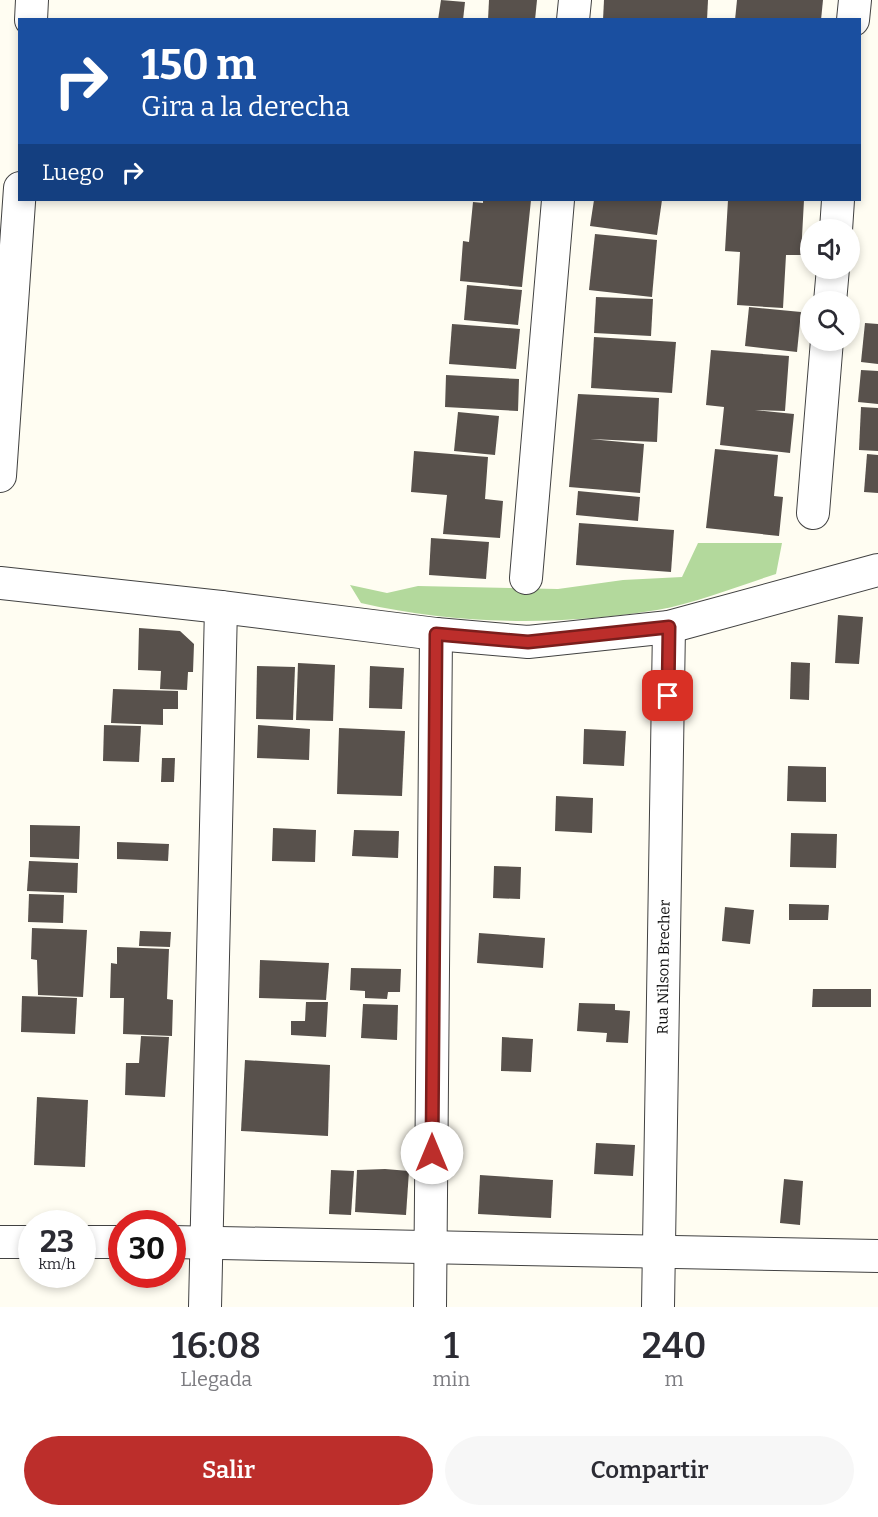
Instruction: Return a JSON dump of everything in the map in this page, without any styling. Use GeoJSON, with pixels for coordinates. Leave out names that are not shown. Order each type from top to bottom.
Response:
{"type":"FeatureCollection","features":[{"type":"Feature","properties":{"kind":"street"},"geometry":{"type":"LineString","coordinates":[[31,18],[32,0]]}},
{"type":"Feature","properties":{"kind":"street"},"geometry":{"type":"LineString","coordinates":[[573,18],[575,0]]}},
{"type":"Feature","properties":{"kind":"street"},"geometry":{"type":"LineString","coordinates":[[853,18],[855,0]]}},
{"type":"Feature","properties":{"kind":"street"},"geometry":{"type":"LineString","coordinates":[[0,476],[19,201]]}},
{"type":"Feature","properties":{"kind":"street"},"geometry":{"type":"LineString","coordinates":[[526,578],[558,201]]}},
{"type":"Feature","properties":{"kind":"street"},"geometry":{"type":"LineString","coordinates":[[837,219],[838,201]]}},
{"type":"Feature","properties":{"kind":"street"},"geometry":{"type":"LineString","coordinates":[[813,513],[826,351]]}},
{"type":"Feature","properties":{"kind":"street"},"geometry":{"type":"LineString","coordinates":[[0,583],[221,607],[436,634],[528,642],[669,627],[878,570]]}},
{"type":"Feature","properties":{"kind":"street"},"geometry":{"type":"LineString","coordinates":[[205,1307],[221,607]]}},
{"type":"Feature","properties":{"kind":"street","name":"Rua Nilson Brecher"},"geometry":{"type":"LineString","coordinates":[[657,1307],[669,627]]}},
{"type":"Feature","properties":{"kind":"street"},"geometry":{"type":"LineString","coordinates":[[430,1307],[436,634]]}},
{"type":"Feature","properties":{"kind":"street"},"geometry":{"type":"LineString","coordinates":[[0,1242],[18,1242]]}},
{"type":"Feature","properties":{"kind":"street"},"geometry":{"type":"LineString","coordinates":[[186,1242],[878,1256]]}},
{"type":"Feature","properties":{"kind":"green space"},"geometry":{"type":"Polygon","coordinates":[[[698,543],[782,543],[776,574],[717,594],[657,610],[583,619],[509,621],[434,616],[361,603],[350,585],[387,593],[418,586],[558,589],[623,580],[682,577],[698,543]]]}},
{"type":"Feature","properties":{"kind":"building"},"geometry":{"type":"Polygon","coordinates":[[[441,0],[465,2],[463,18],[438,18],[441,0]]]}},
{"type":"Feature","properties":{"kind":"building"},"geometry":{"type":"Polygon","coordinates":[[[489,0],[537,0],[535,18],[488,18],[489,0]]]}},
{"type":"Feature","properties":{"kind":"building"},"geometry":{"type":"Polygon","coordinates":[[[604,0],[708,0],[707,18],[603,18],[604,0]]]}},
{"type":"Feature","properties":{"kind":"building"},"geometry":{"type":"Polygon","coordinates":[[[737,0],[823,0],[821,18],[735,18],[737,0]]]}},
{"type":"Feature","properties":{"kind":"building"},"geometry":{"type":"Polygon","coordinates":[[[483,201],[531,201],[522,287],[460,281],[463,241],[469,242],[473,202],[483,203],[483,201]]]}},
{"type":"Feature","properties":{"kind":"building"},"geometry":{"type":"Polygon","coordinates":[[[594,201],[662,201],[657,235],[590,226],[594,201]]]}},
{"type":"Feature","properties":{"kind":"building"},"geometry":{"type":"Polygon","coordinates":[[[728,201],[804,201],[803,219],[800,219],[800,255],[786,255],[783,308],[737,305],[740,252],[725,251],[728,201]]]}},
{"type":"Feature","properties":{"kind":"building"},"geometry":{"type":"Polygon","coordinates":[[[595,234],[657,240],[652,297],[589,290],[595,234]]]}},
{"type":"Feature","properties":{"kind":"building"},"geometry":{"type":"Polygon","coordinates":[[[467,285],[522,290],[518,325],[464,320],[467,285]]]}},
{"type":"Feature","properties":{"kind":"building"},"geometry":{"type":"Polygon","coordinates":[[[596,297],[653,299],[651,336],[594,333],[596,297]]]}},
{"type":"Feature","properties":{"kind":"building"},"geometry":{"type":"Polygon","coordinates":[[[749,307],[800,312],[797,352],[745,346],[749,307]]]}},
{"type":"Feature","properties":{"kind":"building"},"geometry":{"type":"Polygon","coordinates":[[[865,323],[878,324],[878,364],[861,362],[865,323]]]}},
{"type":"Feature","properties":{"kind":"building"},"geometry":{"type":"Polygon","coordinates":[[[452,324],[520,329],[516,369],[449,364],[452,324]]]}},
{"type":"Feature","properties":{"kind":"building"},"geometry":{"type":"Polygon","coordinates":[[[594,337],[676,342],[672,393],[591,388],[594,337]]]}},
{"type":"Feature","properties":{"kind":"building"},"geometry":{"type":"Polygon","coordinates":[[[711,350],[789,356],[785,411],[755,410],[794,414],[790,453],[720,445],[724,407],[706,405],[711,350]]]}},
{"type":"Feature","properties":{"kind":"building"},"geometry":{"type":"Polygon","coordinates":[[[861,370],[878,371],[878,404],[858,402],[861,370]]]}},
{"type":"Feature","properties":{"kind":"building"},"geometry":{"type":"Polygon","coordinates":[[[446,375],[519,379],[518,411],[445,407],[446,375]]]}},
{"type":"Feature","properties":{"kind":"building"},"geometry":{"type":"Polygon","coordinates":[[[578,394],[659,398],[657,442],[590,439],[644,444],[640,493],[569,487],[578,394]]]}},
{"type":"Feature","properties":{"kind":"building"},"geometry":{"type":"Polygon","coordinates":[[[861,407],[878,408],[878,451],[859,450],[861,407]]]}},
{"type":"Feature","properties":{"kind":"building"},"geometry":{"type":"Polygon","coordinates":[[[458,412],[499,416],[495,455],[454,451],[458,412]]]}},
{"type":"Feature","properties":{"kind":"building"},"geometry":{"type":"Polygon","coordinates":[[[715,449],[778,455],[774,496],[783,497],[779,536],[706,528],[715,449]]]}},
{"type":"Feature","properties":{"kind":"building"},"geometry":{"type":"Polygon","coordinates":[[[414,451],[488,457],[485,499],[503,501],[500,538],[443,534],[447,495],[411,492],[414,451]]]}},
{"type":"Feature","properties":{"kind":"building"},"geometry":{"type":"Polygon","coordinates":[[[867,454],[878,455],[878,493],[864,492],[867,454]]]}},
{"type":"Feature","properties":{"kind":"building"},"geometry":{"type":"Polygon","coordinates":[[[578,491],[640,497],[638,521],[576,515],[578,491]]]}},
{"type":"Feature","properties":{"kind":"building"},"geometry":{"type":"Polygon","coordinates":[[[579,523],[674,530],[671,572],[576,565],[579,523]]]}},
{"type":"Feature","properties":{"kind":"building"},"geometry":{"type":"Polygon","coordinates":[[[431,538],[489,542],[486,579],[429,575],[431,538]]]}},
{"type":"Feature","properties":{"kind":"building"},"geometry":{"type":"Polygon","coordinates":[[[838,615],[863,617],[859,664],[835,663],[838,615]]]}},
{"type":"Feature","properties":{"kind":"building"},"geometry":{"type":"Polygon","coordinates":[[[139,628],[180,631],[194,644],[193,672],[188,672],[187,690],[160,689],[161,671],[138,670],[139,628]]]}},
{"type":"Feature","properties":{"kind":"building"},"geometry":{"type":"Polygon","coordinates":[[[791,662],[810,663],[809,700],[790,699],[791,662]]]}},
{"type":"Feature","properties":{"kind":"building"},"geometry":{"type":"Polygon","coordinates":[[[298,663],[335,665],[333,721],[296,720],[298,663]]]}},
{"type":"Feature","properties":{"kind":"building"},"geometry":{"type":"Polygon","coordinates":[[[257,666],[295,667],[293,720],[256,719],[257,666]]]}},
{"type":"Feature","properties":{"kind":"building"},"geometry":{"type":"Polygon","coordinates":[[[370,666],[404,668],[402,709],[369,708],[370,666]]]}},
{"type":"Feature","properties":{"kind":"building"},"geometry":{"type":"Polygon","coordinates":[[[113,689],[178,691],[178,709],[163,709],[163,725],[111,723],[113,689]]]}},
{"type":"Feature","properties":{"kind":"building"},"geometry":{"type":"Polygon","coordinates":[[[104,725],[141,726],[139,762],[103,761],[104,725]]]}},
{"type":"Feature","properties":{"kind":"building"},"geometry":{"type":"Polygon","coordinates":[[[258,725],[310,729],[309,760],[257,758],[258,725]]]}},
{"type":"Feature","properties":{"kind":"building"},"geometry":{"type":"Polygon","coordinates":[[[339,728],[405,731],[402,796],[337,794],[339,728]]]}},
{"type":"Feature","properties":{"kind":"building"},"geometry":{"type":"Polygon","coordinates":[[[584,729],[626,731],[624,766],[583,764],[584,729]]]}},
{"type":"Feature","properties":{"kind":"building"},"geometry":{"type":"Polygon","coordinates":[[[162,758],[175,758],[174,782],[161,782],[162,758]]]}},
{"type":"Feature","properties":{"kind":"building"},"geometry":{"type":"Polygon","coordinates":[[[788,766],[826,767],[826,802],[787,801],[788,766]]]}},
{"type":"Feature","properties":{"kind":"building"},"geometry":{"type":"Polygon","coordinates":[[[556,796],[593,798],[592,833],[555,831],[556,796]]]}},
{"type":"Feature","properties":{"kind":"building"},"geometry":{"type":"Polygon","coordinates":[[[30,825],[80,826],[79,859],[30,857],[30,825]]]}},
{"type":"Feature","properties":{"kind":"building"},"geometry":{"type":"Polygon","coordinates":[[[273,828],[316,830],[315,862],[272,861],[273,828]]]}},
{"type":"Feature","properties":{"kind":"building"},"geometry":{"type":"Polygon","coordinates":[[[354,830],[399,831],[398,858],[352,856],[354,830]]]}},
{"type":"Feature","properties":{"kind":"building"},"geometry":{"type":"Polygon","coordinates":[[[791,833],[837,834],[836,868],[790,867],[791,833]]]}},
{"type":"Feature","properties":{"kind":"building"},"geometry":{"type":"Polygon","coordinates":[[[117,842],[169,844],[168,861],[117,859],[117,842]]]}},
{"type":"Feature","properties":{"kind":"building"},"geometry":{"type":"Polygon","coordinates":[[[29,861],[78,863],[77,893],[27,891],[29,861]]]}},
{"type":"Feature","properties":{"kind":"building"},"geometry":{"type":"Polygon","coordinates":[[[494,866],[521,867],[520,899],[493,898],[494,866]]]}},
{"type":"Feature","properties":{"kind":"building"},"geometry":{"type":"Polygon","coordinates":[[[29,894],[64,895],[63,923],[28,922],[29,894]]]}},
{"type":"Feature","properties":{"kind":"building"},"geometry":{"type":"Polygon","coordinates":[[[789,904],[829,905],[828,920],[789,920],[789,904]]]}},
{"type":"Feature","properties":{"kind":"building"},"geometry":{"type":"Polygon","coordinates":[[[725,907],[754,910],[750,944],[722,941],[725,907]]]}},
{"type":"Feature","properties":{"kind":"building"},"geometry":{"type":"Polygon","coordinates":[[[32,928],[87,930],[83,997],[38,995],[37,960],[31,959],[32,928]]]}},
{"type":"Feature","properties":{"kind":"building"},"geometry":{"type":"Polygon","coordinates":[[[140,931],[171,932],[170,947],[139,946],[140,931]]]}},
{"type":"Feature","properties":{"kind":"building"},"geometry":{"type":"Polygon","coordinates":[[[479,933],[545,938],[543,968],[477,963],[479,933]]]}},
{"type":"Feature","properties":{"kind":"building"},"geometry":{"type":"Polygon","coordinates":[[[117,947],[169,949],[167,999],[173,1000],[172,1036],[123,1034],[124,998],[110,998],[111,963],[117,964],[117,947]]]}},
{"type":"Feature","properties":{"kind":"building"},"geometry":{"type":"Polygon","coordinates":[[[260,960],[329,963],[326,1000],[259,998],[260,960]]]}},
{"type":"Feature","properties":{"kind":"building"},"geometry":{"type":"Polygon","coordinates":[[[351,968],[401,969],[400,992],[388,992],[387,999],[365,998],[365,991],[350,990],[351,968]]]}},
{"type":"Feature","properties":{"kind":"building"},"geometry":{"type":"Polygon","coordinates":[[[813,989],[871,989],[871,1007],[812,1007],[813,989]]]}},
{"type":"Feature","properties":{"kind":"building"},"geometry":{"type":"Polygon","coordinates":[[[22,996],[77,998],[75,1034],[21,1032],[22,996]]]}},
{"type":"Feature","properties":{"kind":"building"},"geometry":{"type":"Polygon","coordinates":[[[306,1002],[328,1002],[326,1037],[291,1035],[291,1021],[305,1021],[306,1002]]]}},
{"type":"Feature","properties":{"kind":"building"},"geometry":{"type":"Polygon","coordinates":[[[579,1003],[615,1004],[615,1010],[630,1011],[628,1043],[606,1042],[607,1033],[577,1031],[579,1003]]]}},
{"type":"Feature","properties":{"kind":"building"},"geometry":{"type":"Polygon","coordinates":[[[363,1004],[398,1005],[397,1040],[361,1038],[363,1004]]]}},
{"type":"Feature","properties":{"kind":"building"},"geometry":{"type":"Polygon","coordinates":[[[141,1036],[169,1037],[165,1097],[125,1095],[126,1063],[139,1063],[141,1036]]]}},
{"type":"Feature","properties":{"kind":"building"},"geometry":{"type":"Polygon","coordinates":[[[502,1037],[533,1039],[531,1072],[501,1071],[502,1037]]]}},
{"type":"Feature","properties":{"kind":"building"},"geometry":{"type":"Polygon","coordinates":[[[245,1060],[330,1065],[328,1136],[241,1131],[245,1060]]]}},
{"type":"Feature","properties":{"kind":"building"},"geometry":{"type":"Polygon","coordinates":[[[37,1097],[88,1100],[85,1167],[34,1165],[37,1097]]]}},
{"type":"Feature","properties":{"kind":"building"},"geometry":{"type":"Polygon","coordinates":[[[596,1143],[635,1145],[633,1176],[594,1174],[596,1143]]]}},
{"type":"Feature","properties":{"kind":"building"},"geometry":{"type":"Polygon","coordinates":[[[331,1170],[354,1171],[351,1215],[329,1214],[331,1170]]]}},
{"type":"Feature","properties":{"kind":"building"},"geometry":{"type":"Polygon","coordinates":[[[357,1170],[409,1171],[406,1215],[355,1212],[357,1170]]]}},
{"type":"Feature","properties":{"kind":"building"},"geometry":{"type":"Polygon","coordinates":[[[480,1175],[553,1180],[551,1218],[478,1214],[480,1175]]]}},
{"type":"Feature","properties":{"kind":"building"},"geometry":{"type":"Polygon","coordinates":[[[784,1179],[803,1181],[800,1225],[780,1223],[784,1179]]]}},
{"type":"Feature","properties":{"kind":"route"},"geometry":{"type":"LineString","coordinates":[[432,1153],[436,634],[528,642],[669,627],[668,696]]}}]}
